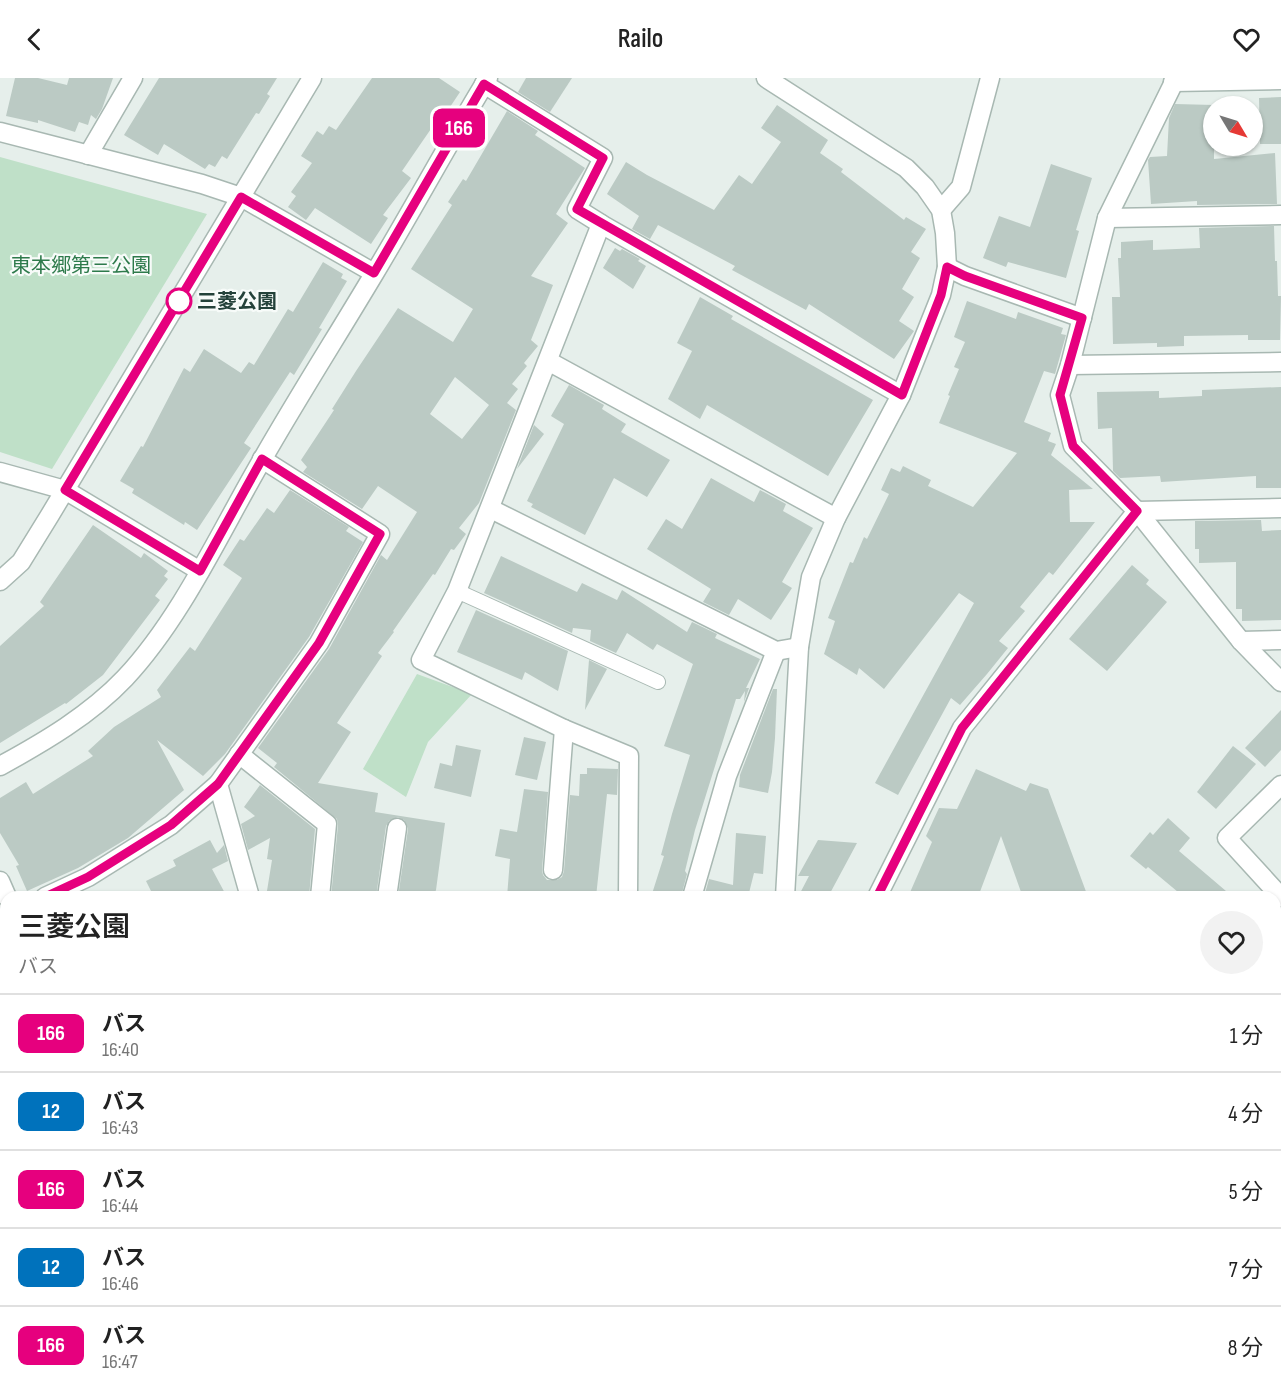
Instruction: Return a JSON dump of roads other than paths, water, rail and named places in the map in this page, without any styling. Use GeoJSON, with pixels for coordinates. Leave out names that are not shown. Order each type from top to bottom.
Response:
{"type":"FeatureCollection","features":[{"type":"Feature","properties":{"kind":"street"},"geometry":{"type":"LineString","coordinates":[[87,155],[133,78]]}},
{"type":"Feature","properties":{"kind":"street"},"geometry":{"type":"LineString","coordinates":[[0,581],[21,562],[312,78]]}},
{"type":"Feature","properties":{"kind":"street"},"geometry":{"type":"LineString","coordinates":[[766,78],[906,168],[925,187],[941,210],[947,267],[941,295],[902,395],[836,518],[811,577],[799,647],[785,891]]}},
{"type":"Feature","properties":{"kind":"street"},"geometry":{"type":"LineString","coordinates":[[941,210],[961,187],[990,78]]}},
{"type":"Feature","properties":{"kind":"street"},"geometry":{"type":"LineString","coordinates":[[1281,80],[1174,80],[1107,219],[1070,365],[1060,395],[1073,446],[1137,511],[1241,641],[1281,682]]}},
{"type":"Feature","properties":{"kind":"street"},"geometry":{"type":"LineString","coordinates":[[0,766],[31,749],[105,698],[155,641],[200,571],[262,459],[486,81],[603,158],[577,209],[902,395]]}},
{"type":"Feature","properties":{"kind":"street"},"geometry":{"type":"LineString","coordinates":[[0,132],[202,184],[241,197],[374,273]]}},
{"type":"Feature","properties":{"kind":"street"},"geometry":{"type":"LineString","coordinates":[[1107,219],[1281,216]]}},
{"type":"Feature","properties":{"kind":"street"},"geometry":{"type":"LineString","coordinates":[[601,224],[458,591],[421,660],[564,729],[629,756],[628,891]]}},
{"type":"Feature","properties":{"kind":"street"},"geometry":{"type":"LineString","coordinates":[[947,267],[965,276],[1082,318]]}},
{"type":"Feature","properties":{"kind":"street"},"geometry":{"type":"LineString","coordinates":[[548,361],[836,518]]}},
{"type":"Feature","properties":{"kind":"street"},"geometry":{"type":"LineString","coordinates":[[1070,365],[1281,362]]}},
{"type":"Feature","properties":{"kind":"street"},"geometry":{"type":"LineString","coordinates":[[58,891],[88,877],[171,825],[218,784],[319,643],[380,534],[262,459]]}},
{"type":"Feature","properties":{"kind":"street"},"geometry":{"type":"LineString","coordinates":[[0,472],[65,490],[200,571]]}},
{"type":"Feature","properties":{"kind":"street"},"geometry":{"type":"LineString","coordinates":[[880,891],[962,728],[1137,511],[1281,508]]}},
{"type":"Feature","properties":{"kind":"street"},"geometry":{"type":"LineString","coordinates":[[491,509],[776,651],[799,647]]}},
{"type":"Feature","properties":{"kind":"street"},"geometry":{"type":"LineString","coordinates":[[1241,641],[1281,640]]}},
{"type":"Feature","properties":{"kind":"street"},"geometry":{"type":"LineString","coordinates":[[694,891],[727,776],[776,651]]}},
{"type":"Feature","properties":{"kind":"street"},"geometry":{"type":"LineString","coordinates":[[553,870],[564,729]]}},
{"type":"Feature","properties":{"kind":"street"},"geometry":{"type":"LineString","coordinates":[[239,754],[327,825],[321,891]]}},
{"type":"Feature","properties":{"kind":"street"},"geometry":{"type":"LineString","coordinates":[[218,784],[248,891]]}},
{"type":"Feature","properties":{"kind":"street"},"geometry":{"type":"LineString","coordinates":[[1276,891],[1227,838],[1281,785]]}},
{"type":"Feature","properties":{"kind":"street"},"geometry":{"type":"LineString","coordinates":[[388,891],[397,828]]}},
{"type":"Feature","properties":{"kind":"lane"},"geometry":{"type":"LineString","coordinates":[[458,591],[658,682]]}},
{"type":"Feature","properties":{"kind":"place","name":"三菱公園"},"geometry":{"type":"Point","coordinates":[179,301]}},
{"type":"Feature","properties":{"kind":"park label","name":"東本郷第三公園"},"geometry":{"type":"Point","coordinates":[81,265]}}]}
